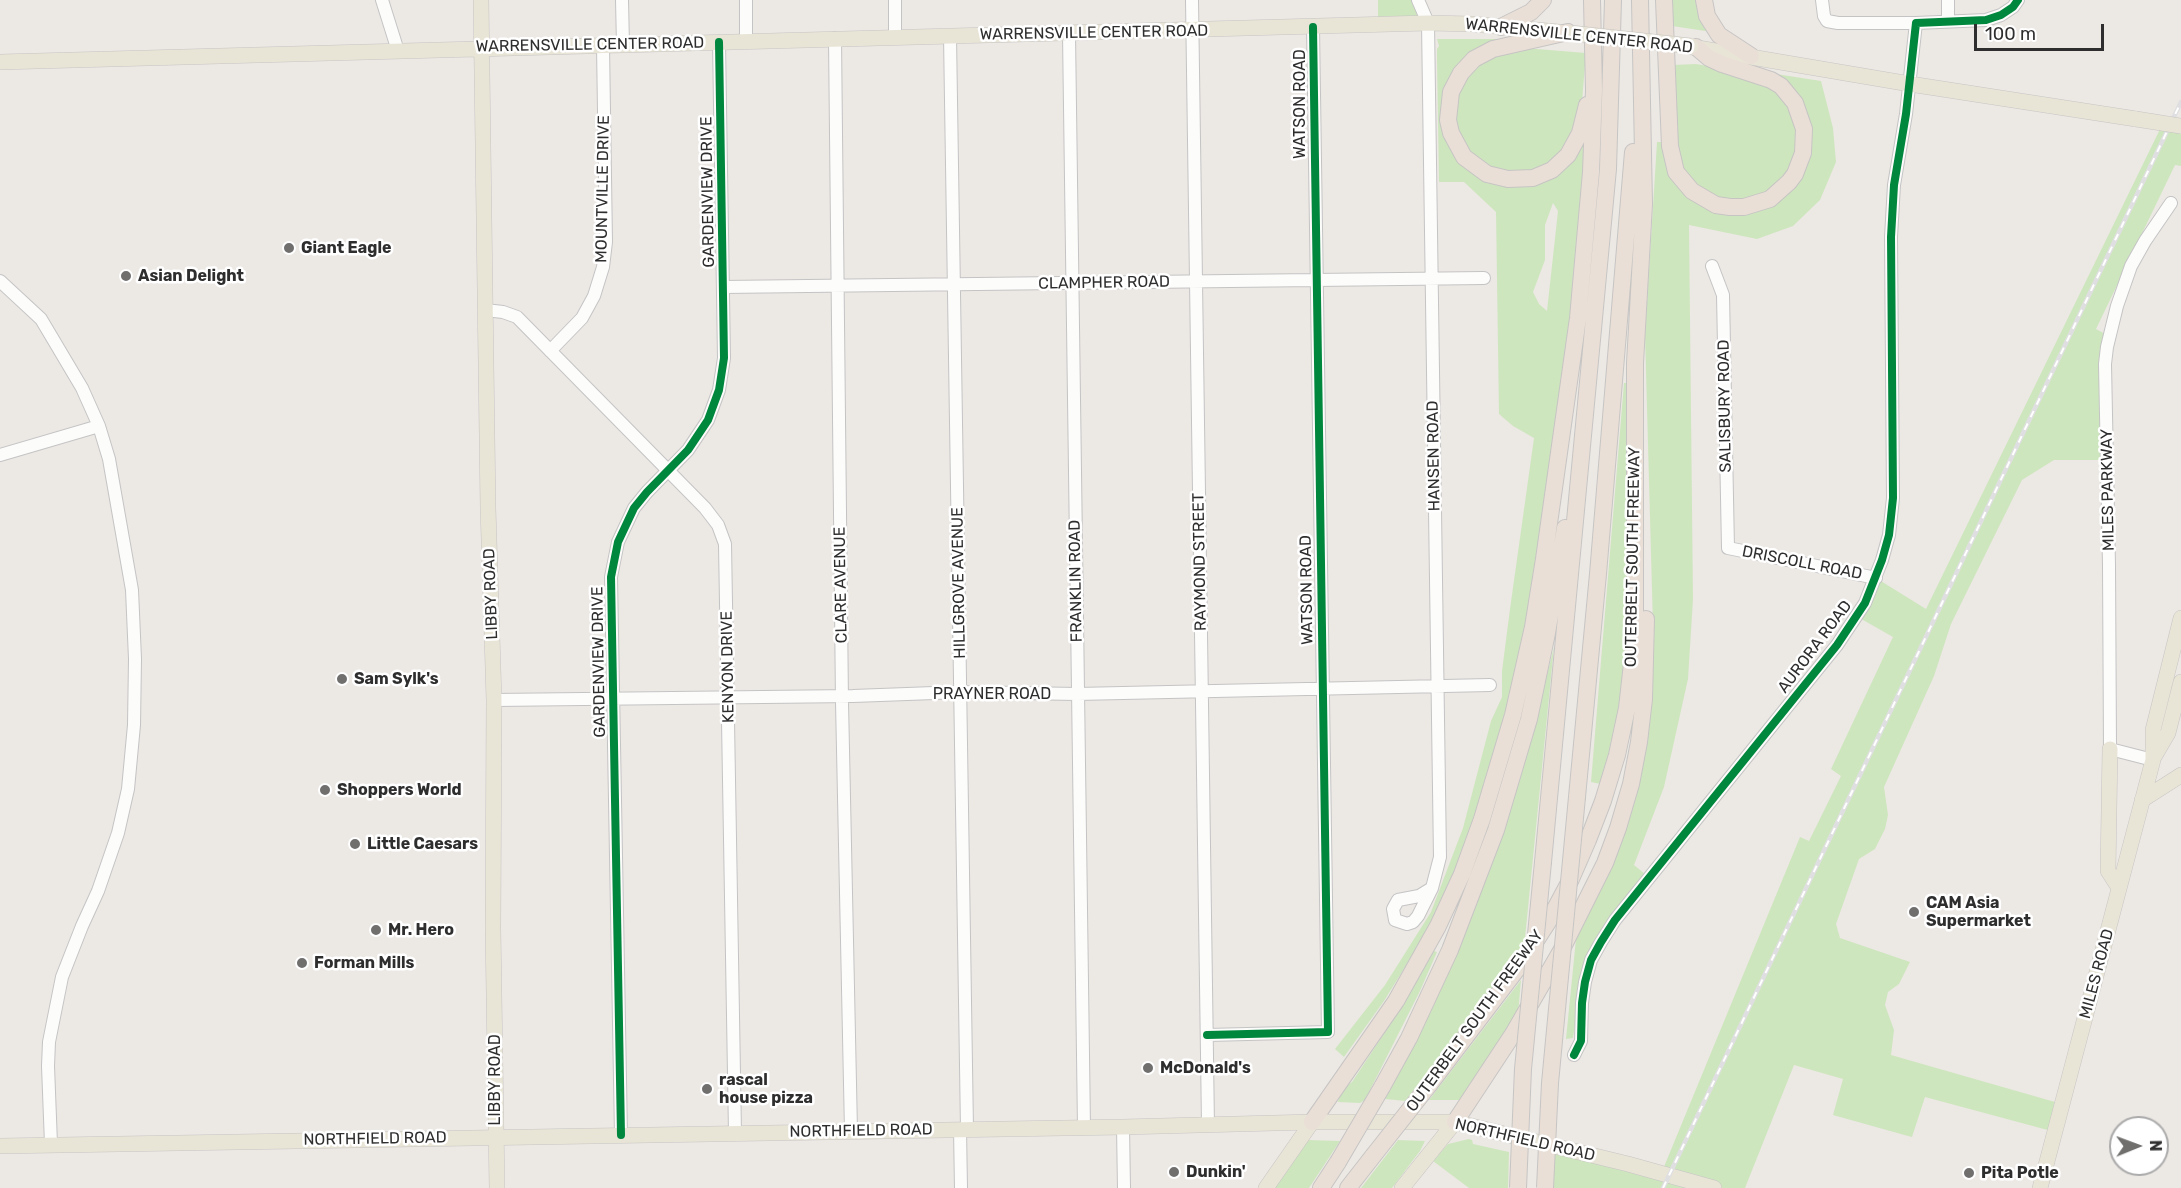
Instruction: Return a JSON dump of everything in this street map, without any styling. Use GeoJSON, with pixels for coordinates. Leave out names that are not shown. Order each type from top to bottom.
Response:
{"type":"FeatureCollection","features":[{"type":"Feature","properties":{"kind":"highway"},"geometry":{"type":"LineString","coordinates":[[1501,27],[1531,12],[1543,0]]}},
{"type":"Feature","properties":{"kind":"highway"},"geometry":{"type":"LineString","coordinates":[[1312,1122],[1396,1001],[1438,926],[1462,874],[1482,819],[1513,715],[1540,581],[1562,443],[1576,330],[1592,172],[1594,100],[1592,0]]}},
{"type":"Feature","properties":{"kind":"highway"},"geometry":{"type":"LineString","coordinates":[[1518,1188],[1523,1069],[1609,161],[1613,0]]}},
{"type":"Feature","properties":{"kind":"highway","name":"OUTERBELT SOUTH FREEWAY"},"geometry":{"type":"LineString","coordinates":[[1348,1188],[1494,1001],[1536,940],[1571,879],[1596,823],[1617,755],[1631,685],[1635,637],[1635,352],[1644,204],[1640,0]]}},
{"type":"Feature","properties":{"kind":"highway"},"geometry":{"type":"LineString","coordinates":[[1664,0],[1670,146],[1676,172],[1692,191],[1716,205],[1744,207],[1770,199],[1790,182],[1803,153],[1804,129],[1795,103],[1781,86],[1771,80],[1722,64],[1693,47]]}},
{"type":"Feature","properties":{"kind":"highway"},"geometry":{"type":"LineString","coordinates":[[1704,0],[1707,16],[1719,34],[1751,56]]}},
{"type":"Feature","properties":{"kind":"highway"},"geometry":{"type":"LineString","coordinates":[[1569,32],[1493,49],[1474,59],[1461,72],[1451,92],[1449,120],[1451,134],[1464,157],[1487,174],[1508,179],[1533,178],[1552,170],[1568,155],[1580,132],[1585,117],[1592,57]]}},
{"type":"Feature","properties":{"kind":"highway","name":"OUTERBELT SOUTH FREEWAY"},"geometry":{"type":"LineString","coordinates":[[1545,1188],[1549,1091],[1598,574],[1640,60]]}},
{"type":"Feature","properties":{"kind":"highway"},"geometry":{"type":"LineString","coordinates":[[1321,1188],[1409,1038],[1450,950],[1486,861],[1529,719],[1547,633],[1584,415]]}},
{"type":"Feature","properties":{"kind":"highway"},"geometry":{"type":"LineString","coordinates":[[1455,1122],[1514,1034],[1561,951],[1605,863],[1618,828],[1631,784],[1644,699],[1646,598],[1635,531]]}},
{"type":"Feature","properties":{"kind":"main road","name":"LIBBY ROAD"},"geometry":{"type":"LineString","coordinates":[[481,0],[494,700],[497,1188]]}},
{"type":"Feature","properties":{"kind":"main road","name":"WARRENSVILLE CENTER ROAD"},"geometry":{"type":"LineString","coordinates":[[0,62],[1428,23],[1569,32],[1693,47],[1910,84],[2181,126]]}},
{"type":"Feature","properties":{"kind":"main road","name":"MILES ROAD"},"geometry":{"type":"LineString","coordinates":[[2153,760],[2153,730],[2181,618]]}},
{"type":"Feature","properties":{"kind":"main road","name":"MILES ROAD"},"geometry":{"type":"LineString","coordinates":[[2040,1188],[2153,760],[2168,733],[2181,682]]}},
{"type":"Feature","properties":{"kind":"main road"},"geometry":{"type":"LineString","coordinates":[[2110,749],[2108,871],[2119,888]]}},
{"type":"Feature","properties":{"kind":"main road"},"geometry":{"type":"LineString","coordinates":[[2142,800],[2181,775]]}},
{"type":"Feature","properties":{"kind":"main road","name":"NORTHFIELD ROAD"},"geometry":{"type":"LineString","coordinates":[[0,1146],[1312,1122],[1455,1122],[1628,1164],[1714,1188]]}},
{"type":"Feature","properties":{"kind":"main road"},"geometry":{"type":"LineString","coordinates":[[1266,1188],[1312,1122]]}},
{"type":"Feature","properties":{"kind":"main road"},"geometry":{"type":"LineString","coordinates":[[1402,1188],[1455,1122]]}},
{"type":"Feature","properties":{"kind":"street"},"geometry":{"type":"LineString","coordinates":[[382,0],[398,51]]}},
{"type":"Feature","properties":{"kind":"street"},"geometry":{"type":"LineString","coordinates":[[622,0],[623,45]]}},
{"type":"Feature","properties":{"kind":"street"},"geometry":{"type":"LineString","coordinates":[[746,0],[746,41]]}},
{"type":"Feature","properties":{"kind":"street"},"geometry":{"type":"LineString","coordinates":[[894,0],[895,38]]}},
{"type":"Feature","properties":{"kind":"street","name":"RAYMOND STREET"},"geometry":{"type":"LineString","coordinates":[[1192,0],[1208,1125]]}},
{"type":"Feature","properties":{"kind":"street"},"geometry":{"type":"LineString","coordinates":[[1418,0],[1428,23]]}},
{"type":"Feature","properties":{"kind":"street"},"geometry":{"type":"LineString","coordinates":[[1822,0],[1827,21],[1838,23],[1986,20],[2001,15],[2013,7],[2018,0]]}},
{"type":"Feature","properties":{"kind":"street"},"geometry":{"type":"LineString","coordinates":[[1948,0],[1948,21]]}},
{"type":"Feature","properties":{"kind":"street","name":"HANSEN ROAD"},"geometry":{"type":"LineString","coordinates":[[1428,23],[1440,857],[1432,888]]}},
{"type":"Feature","properties":{"kind":"street","name":"AURORA ROAD"},"geometry":{"type":"LineString","coordinates":[[1574,1055],[1581,1041],[1585,982],[1591,960],[1600,942],[1615,920],[1837,645],[1865,603],[1876,578],[1889,535],[1893,498],[1892,237],[1894,185],[1910,84],[1916,23]]}},
{"type":"Feature","properties":{"kind":"street","name":"WATSON ROAD"},"geometry":{"type":"LineString","coordinates":[[1207,1035],[1328,1032],[1313,27]]}},
{"type":"Feature","properties":{"kind":"street","name":"FRANKLIN ROAD"},"geometry":{"type":"LineString","coordinates":[[1069,34],[1084,1127]]}},
{"type":"Feature","properties":{"kind":"street","name":"HILLGROVE AVENUE"},"geometry":{"type":"LineString","coordinates":[[950,36],[961,692],[963,1129],[961,1188]]}},
{"type":"Feature","properties":{"kind":"street","name":"CLARE AVENUE"},"geometry":{"type":"LineString","coordinates":[[835,38],[851,1131]]}},
{"type":"Feature","properties":{"kind":"street","name":"GARDENVIEW DRIVE"},"geometry":{"type":"LineString","coordinates":[[621,1135],[611,597],[614,558],[625,525],[634,508],[699,435],[708,420],[719,390],[724,358],[719,42]]}},
{"type":"Feature","properties":{"kind":"street","name":"MOUNTVILLE DRIVE"},"geometry":{"type":"LineString","coordinates":[[550,351],[582,318],[594,296],[603,267],[606,242],[603,46]]}},
{"type":"Feature","properties":{"kind":"street","name":"MILES PARKWAY"},"geometry":{"type":"LineString","coordinates":[[2110,749],[2110,599],[2105,382],[2107,347],[2122,287],[2136,254],[2171,203]]}},
{"type":"Feature","properties":{"kind":"street","name":"SALISBURY ROAD"},"geometry":{"type":"LineString","coordinates":[[1712,266],[1723,295],[1728,548]]}},
{"type":"Feature","properties":{"kind":"street","name":"CLAMPHER ROAD"},"geometry":{"type":"LineString","coordinates":[[723,287],[1484,278]]}},
{"type":"Feature","properties":{"kind":"street"},"geometry":{"type":"LineString","coordinates":[[0,281],[41,319],[82,388],[99,426],[109,459],[132,590],[135,659],[134,725],[128,789],[118,833],[98,891],[62,977],[49,1042],[51,1144]]}},
{"type":"Feature","properties":{"kind":"street","name":"KENYON DRIVE"},"geometry":{"type":"LineString","coordinates":[[485,310],[517,316],[705,508],[718,525],[725,544],[735,1133]]}},
{"type":"Feature","properties":{"kind":"street"},"geometry":{"type":"LineString","coordinates":[[0,455],[99,426]]}},
{"type":"Feature","properties":{"kind":"street","name":"DRISCOLL ROAD"},"geometry":{"type":"LineString","coordinates":[[1728,548],[1876,578]]}},
{"type":"Feature","properties":{"kind":"street","name":"PRAYNER ROAD"},"geometry":{"type":"LineString","coordinates":[[494,700],[843,696],[961,692],[1077,694],[1490,685]]}},
{"type":"Feature","properties":{"kind":"street"},"geometry":{"type":"LineString","coordinates":[[2110,749],[2153,760]]}},
{"type":"Feature","properties":{"kind":"street"},"geometry":{"type":"LineString","coordinates":[[1123,1127],[1124,1188]]}},
{"type":"Feature","properties":{"kind":"green space"},"geometry":{"type":"Polygon","coordinates":[[[1378,0],[1418,0],[1428,23],[1378,25],[1378,0]]]}},
{"type":"Feature","properties":{"kind":"green space"},"geometry":{"type":"Polygon","coordinates":[[[1670,0],[1700,0],[1712,32],[1672,26],[1670,0]]]}},
{"type":"Feature","properties":{"kind":"green space"},"geometry":{"type":"Polygon","coordinates":[[[1437,39],[1510,39],[1464,62],[1447,143],[1481,179],[1499,186],[1521,186],[1585,139],[1565,370],[1533,590],[1510,699],[1486,785],[1454,875],[1426,933],[1384,1001],[1344,1057],[1335,1049],[1385,985],[1431,912],[1463,828],[1491,721],[1502,697],[1502,671],[1534,438],[1513,426],[1499,414],[1496,212],[1464,182],[1439,182],[1437,49],[1439,46],[1437,39]],[[1553,203],[1545,225],[1545,260],[1533,292],[1539,304],[1547,311],[1558,211],[1553,203]]]}},
{"type":"Feature","properties":{"kind":"green space"},"geometry":{"type":"Polygon","coordinates":[[[1525,48],[1586,53],[1582,102],[1567,147],[1549,164],[1520,173],[1497,171],[1466,148],[1457,132],[1454,114],[1457,93],[1476,62],[1525,48]]]}},
{"type":"Feature","properties":{"kind":"green space"},"geometry":{"type":"Polygon","coordinates":[[[1696,64],[1730,70],[1784,93],[1799,141],[1792,168],[1772,190],[1750,201],[1714,198],[1692,182],[1676,158],[1673,65],[1696,64]]]}},
{"type":"Feature","properties":{"kind":"green space"},"geometry":{"type":"Polygon","coordinates":[[[1776,74],[1821,81],[1833,128],[1836,162],[1820,200],[1793,226],[1757,239],[1689,225],[1693,599],[1688,679],[1664,787],[1634,865],[1645,874],[1594,940],[1581,985],[1573,1038],[1566,1039],[1577,929],[1612,862],[1653,627],[1645,335],[1657,142],[1664,142],[1694,197],[1775,201],[1810,139],[1776,74]]]}},
{"type":"Feature","properties":{"kind":"green space"},"geometry":{"type":"Polygon","coordinates":[[[2163,123],[2181,126],[2181,166],[2175,165],[2096,329],[2109,336],[2107,460],[2054,460],[2022,480],[1951,624],[1934,676],[1884,787],[1888,815],[1885,829],[1875,849],[1859,859],[1836,924],[1840,938],[1910,962],[1899,984],[1888,992],[1885,1005],[1894,1030],[1891,1055],[2062,1104],[2055,1132],[1925,1097],[1912,1137],[1908,1136],[1833,1115],[1843,1079],[1794,1065],[1745,1188],[1545,1188],[1543,1144],[1661,1174],[1800,837],[1809,841],[1841,776],[1831,769],[1893,637],[1856,616],[1876,578],[1926,609],[2163,123]]]}},
{"type":"Feature","properties":{"kind":"green space"},"geometry":{"type":"Polygon","coordinates":[[[1624,383],[1629,383],[1628,651],[1612,754],[1601,784],[1591,782],[1624,383]]]}},
{"type":"Feature","properties":{"kind":"green space"},"geometry":{"type":"Polygon","coordinates":[[[1554,647],[1524,948],[1406,1101],[1385,1099],[1431,1011],[1470,921],[1523,769],[1554,647]]]}},
{"type":"Feature","properties":{"kind":"green space"},"geometry":{"type":"Polygon","coordinates":[[[1434,951],[1437,952],[1420,991],[1365,1100],[1360,1103],[1338,1102],[1341,1090],[1352,1082],[1393,1020],[1434,951]]]}},
{"type":"Feature","properties":{"kind":"green space"},"geometry":{"type":"Polygon","coordinates":[[[1521,980],[1518,1015],[1460,1100],[1429,1100],[1521,980]]]}},
{"type":"Feature","properties":{"kind":"green space"},"geometry":{"type":"Polygon","coordinates":[[[1469,1139],[1473,1144],[1509,1152],[1508,1188],[1469,1188],[1433,1161],[1448,1144],[1469,1139]]]}},
{"type":"Feature","properties":{"kind":"green space"},"geometry":{"type":"Polygon","coordinates":[[[1307,1140],[1340,1141],[1309,1188],[1274,1188],[1307,1140]]]}},
{"type":"Feature","properties":{"kind":"green space"},"geometry":{"type":"Polygon","coordinates":[[[1398,1140],[1425,1141],[1392,1188],[1361,1188],[1398,1140]]]}},
{"type":"Feature","properties":{"kind":"railway"},"geometry":{"type":"LineString","coordinates":[[1663,1188],[2181,102]]}},
{"type":"Feature","properties":{"kind":"cycle path"},"geometry":{"type":"LineString","coordinates":[[1574,1055],[1581,1041],[1582,1003],[1591,960],[1615,920],[1837,645],[1865,603],[1889,535],[1893,498],[1891,237],[1894,185],[1906,114],[1916,23],[1986,20],[2001,15],[2013,7],[2018,0]]}},
{"type":"Feature","properties":{"kind":"cycle path"},"geometry":{"type":"LineString","coordinates":[[1207,1035],[1328,1032],[1313,27]]}},
{"type":"Feature","properties":{"kind":"cycle path"},"geometry":{"type":"LineString","coordinates":[[621,1135],[611,577],[618,542],[634,508],[688,450],[708,420],[719,390],[724,358],[719,42]]}},
{"type":"Feature","properties":{"kind":"place","name":"Giant Eagle"},"geometry":{"type":"Point","coordinates":[289,248]}},
{"type":"Feature","properties":{"kind":"place","name":"Asian Delight"},"geometry":{"type":"Point","coordinates":[126,276]}},
{"type":"Feature","properties":{"kind":"place","name":"Sam Sylk's"},"geometry":{"type":"Point","coordinates":[342,679]}},
{"type":"Feature","properties":{"kind":"place","name":"Shoppers World"},"geometry":{"type":"Point","coordinates":[325,790]}},
{"type":"Feature","properties":{"kind":"place","name":"Little Caesars"},"geometry":{"type":"Point","coordinates":[355,844]}},
{"type":"Feature","properties":{"kind":"place","name":"CAM Asia Supermarket"},"geometry":{"type":"Point","coordinates":[1914,912]}},
{"type":"Feature","properties":{"kind":"place","name":"Mr. Hero"},"geometry":{"type":"Point","coordinates":[376,930]}},
{"type":"Feature","properties":{"kind":"place","name":"Forman Mills"},"geometry":{"type":"Point","coordinates":[302,963]}},
{"type":"Feature","properties":{"kind":"place","name":"McDonald's"},"geometry":{"type":"Point","coordinates":[1148,1068]}},
{"type":"Feature","properties":{"kind":"place","name":"rascal house pizza"},"geometry":{"type":"Point","coordinates":[707,1089]}},
{"type":"Feature","properties":{"kind":"place","name":"Dunkin'"},"geometry":{"type":"Point","coordinates":[1174,1172]}},
{"type":"Feature","properties":{"kind":"place","name":"Pita Potle"},"geometry":{"type":"Point","coordinates":[1969,1173]}}]}
